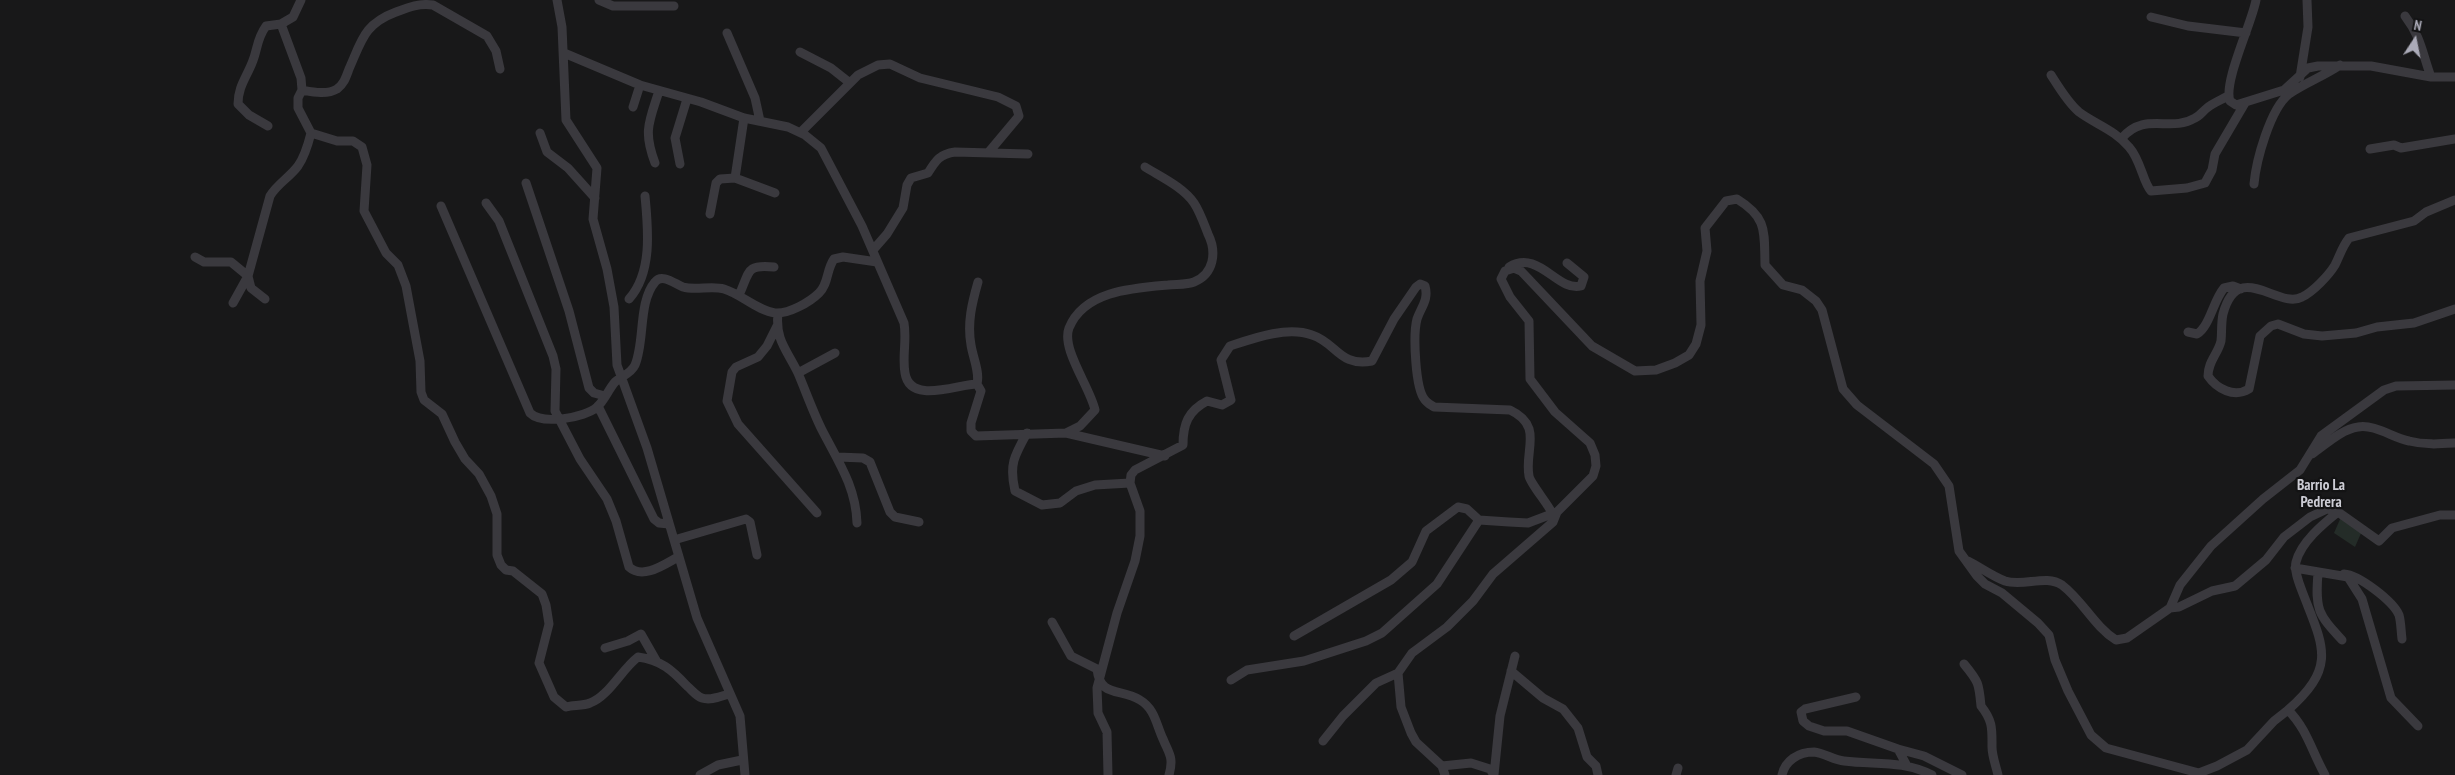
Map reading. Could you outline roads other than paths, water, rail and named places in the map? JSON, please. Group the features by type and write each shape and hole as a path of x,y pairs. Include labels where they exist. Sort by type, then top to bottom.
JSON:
{"street":[{"path":"268,126 250,116 238,104 238,91 253,62 256,44 266,26 281,24 293,17 301,0"},
{"path":"442,0 446,13"},
{"path":"557,0 564,53 566,120 597,168 594,230 607,269 613,298 617,365 647,448 697,618 740,716 742,760 745,775"},
{"path":"598,0 613,6 674,6"},
{"path":"2256,0 2232,76 2228,96 2230,101 2236,104 2245,104 2284,90 2308,68 2318,66 2371,66 2431,77 2455,77"},
{"path":"2300,77 2308,27 2307,0"},
{"path":"302,90 326,92 336,90 342,84 363,37 376,20 413,5 433,5 487,36 496,51 500,69"},
{"path":"2405,16 2419,38 2431,77"},
{"path":"2151,17 2188,26 2246,33"},
{"path":"281,24 299,68 302,90 298,98 298,108 312,133 337,141 353,141 362,147 366,156 364,211 386,253 398,265 406,286 420,361 420,392 424,400 442,414 454,442 465,459 479,474 491,496 497,514 497,555 501,565 506,570 513,571 542,594 549,624 539,663 554,697 566,706 590,703 602,696 628,665 638,657 667,665 695,694 702,698 711,699 729,694"},
{"path":"727,34 755,98 760,121"},
{"path":"800,52 831,68 850,83"},
{"path":"564,53 640,85 744,118 801,132 821,148 873,250 904,323 906,337 905,373 908,380 914,387 929,392 977,384"},
{"path":"801,132 858,75 878,65 890,64 920,78 1008,100 1016,106 1019,116 988,153"},
{"path":"2254,184 2259,156 2278,108 2288,95 2340,65"},
{"path":"2318,66 2322,77"},
{"path":"2051,75 2078,111 2122,138 2141,164 2151,191 2187,188 2205,183 2212,170 2215,154 2245,104"},
{"path":"632,107 640,85"},
{"path":"655,163 648,144 647,133 659,91"},
{"path":"2122,138 2128,130 2138,125 2177,123 2195,119 2209,106 2228,96"},
{"path":"680,164 675,138 687,99"},
{"path":"735,178 744,118"},
{"path":"233,303 248,276 270,196 275,188 297,167 307,150 312,133"},
{"path":"540,134 547,152 568,168 595,198"},
{"path":"2370,149 2394,145 2401,148 2455,139"},
{"path":"873,250 887,234 903,208 907,185 911,178 928,173 938,158 945,153 1028,154"},
{"path":"1066,433 1090,418 1094,410 1092,398 1068,346 1068,330 1079,309 1108,295 1130,288 1193,282 1207,274 1214,258 1212,242 1193,202 1173,184 1144,167"},
{"path":"710,214 716,183 720,179 735,178 775,193"},
{"path":"526,183 569,311 589,388 594,393 605,396"},
{"path":"630,299 638,286 646,258 645,196"},
{"path":"1505,271 1514,268 1521,271 1592,346 1635,371 1656,370 1675,364 1689,355 1696,344 1701,325 1700,281 1707,251 1705,228 1726,201 1737,199 1750,207 1764,228 1765,265 1783,285 1802,290 1816,301 1822,310 1838,377 1843,389 1858,405 1934,464 1949,486 1959,550 1965,560 1981,580 2002,593 2038,623 2049,635 2055,660 2068,691 2091,735 2106,748 2199,773 2247,750 2274,721 2312,687 2321,669 2322,651 2317,628 2295,568 2303,549 2320,528 2338,512"},
{"path":"2188,332 2197,334 2204,330 2213,304 2224,288 2233,286 2241,289 2254,287 2292,300 2302,298 2333,268 2342,246 2348,238 2414,222 2426,212 2455,200"},
{"path":"486,203 499,221 553,356 557,383 554,402 558,419 606,499 616,521 629,567 633,571 641,572 656,569 678,557"},
{"path":"440,206 530,414 534,418 542,420 566,418 598,406 621,378 635,366 643,312 654,283 658,279 664,278 691,288 723,289 739,295 770,312 778,312 788,311 821,291 826,285 831,262 837,257 877,262"},
{"path":"195,257 204,262 231,262 248,276 251,288 264,299"},
{"path":"1294,636 1391,580 1412,562 1426,532 1458,507 1467,509 1479,520 1528,523 1555,513 1593,476 1596,466 1595,455 1590,443 1555,412 1530,379 1529,321 1510,297 1502,279 1505,271 1519,263 1530,263 1549,272 1570,286 1581,286 1584,277 1567,263"},
{"path":"739,295 751,268 756,265 774,267"},
{"path":"978,282 970,316 970,343 978,378 977,384 980,391 971,423 971,431 976,436 1066,433 1165,456"},
{"path":"1098,681 1116,612 1135,560 1140,536 1140,511 1130,483 1130,475 1135,470 1183,446 1186,421 1194,408 1208,401 1222,405 1231,400 1221,360 1230,346 1253,338 1295,332 1314,335 1346,359 1360,363 1372,361 1394,319 1420,284 1425,286 1426,299 1417,320 1415,340 1420,389 1424,400 1434,407 1510,410 1519,414 1526,421 1532,441 1529,477 1555,513 1553,522 1493,574 1473,601 1446,627 1412,653 1398,672 1376,683 1323,741"},
{"path":"2241,289 2226,305 2223,315 2221,341 2210,360 2208,369 2208,376 2214,384 2235,393 2243,393 2249,389 2260,336 2271,326 2278,324 2304,334 2322,336 2356,333 2377,327 2414,323 2455,309"},
{"path":"778,312 777,326 780,342 798,374 822,430 838,457 852,489 857,509 857,523"},
{"path":"777,326 767,346 758,357 736,367 732,372 727,401 738,424 817,513"},
{"path":"798,374 835,353"},
{"path":"2170,608 2180,585 2211,546 2263,499 2300,470 2321,436 2384,390 2396,386 2455,385"},
{"path":"598,406 654,519 658,523 669,524"},
{"path":"2309,455 2342,434 2358,427 2374,428 2409,441 2430,445 2455,443"},
{"path":"1027,433 1015,455 1011,472 1015,491 1042,504 1060,503 1076,491 1096,485 1130,483"},
{"path":"838,457 863,458 870,462 890,512 895,517 919,522"},
{"path":"1965,560 2005,580 2022,584 2051,580 2061,585 2088,612 2104,633 2116,640 2127,638 2170,608 2179,607 2212,591 2235,586 2266,560 2284,537 2310,516 2327,509 2338,512 2355,522 2379,540 2392,528 2440,515 2455,515"},
{"path":"674,540 746,520 750,522 757,555"},
{"path":"1231,680 1247,670 1304,661 1366,641 1382,633 1437,584 1479,520"},
{"path":"2295,568 2348,578 2362,599 2391,698 2418,726"},
{"path":"2318,573 2318,608 2322,618 2342,640"},
{"path":"2337,575 2351,574 2385,598 2398,614 2402,639"},
{"path":"1052,622 1071,656 1097,669 1098,713 1108,732 1108,775"},
{"path":"606,648 641,634 657,662"},
{"path":"1494,775 1500,716 1515,656"},
{"path":"1964,664 1975,678 1981,692 1981,706 1990,718 1994,734 1992,749 1998,775"},
{"path":"1511,671 1543,698 1563,709 1578,728 1587,757 1596,766 1598,775"},
{"path":"1398,672 1401,707 1416,742 1444,771 1471,763 1490,769 1494,775"},
{"path":"1098,681 1106,688 1140,700 1154,713 1163,739 1172,756 1169,775"},
{"path":"1856,697 1805,709 1801,712 1802,718 1809,726 1824,731 1847,731 1924,756 1962,775"},
{"path":"2288,710 2298,720 2309,738 2325,775"},
{"path":"1898,749 1906,764"},
{"path":"1782,775 1784,767 1792,758 1814,752 1842,761 1906,764 1932,775"},
{"path":"700,775 718,765 742,760"}],"district":[{"name":"Barrio La Pedrera","path":"2321,494"}]}
